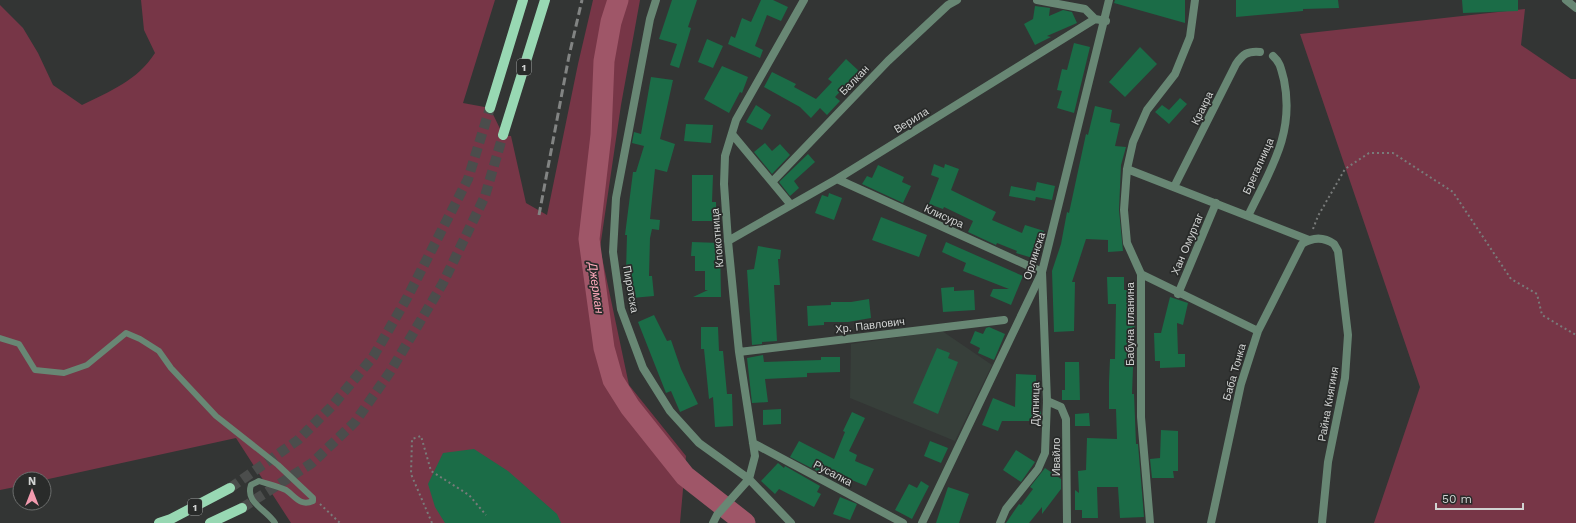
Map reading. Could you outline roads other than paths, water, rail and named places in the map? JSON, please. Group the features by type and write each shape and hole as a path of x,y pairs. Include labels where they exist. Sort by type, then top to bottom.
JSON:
{"main road":[{"name":"1","path":"490,108 523,0"},
{"name":"1","path":"503,135 545,0"},
{"name":"1","path":"159,523 171,519 230,488"},
{"name":"1","path":"210,523 242,508"}],"street":[{"name":"Пиротска","path":"656,0 650,19 616,198 613,252 621,309 644,368 670,411 699,443 749,479 791,523"},
{"name":"Клокотница","path":"713,523 717,515 749,479 755,456 739,352 728,241 724,184 725,156 736,120 804,0"},
{"name":"Балкан","path":"772,182 946,2 957,0"},
{"path":"1037,0 1085,9 1095,19 1106,21"},
{"name":"Орлинска","path":"922,523 1042,272 1106,21 1110,0"},
{"name":"Бабуна планина","path":"1150,523 1141,417 1141,274 1127,242 1124,210 1127,169 1132,142 1147,110 1175,74 1190,37 1195,0"},
{"path":"1566,0 1576,8"},
{"name":"Верила","path":"728,241 837,179 1095,19"},
{"name":"Кракра","path":"1174,187 1236,64 1243,54 1249,51 1260,52"},
{"name":"Брегалница","path":"1248,216 1279,151 1286,126 1286,91 1280,62 1273,56"},
{"path":"732,134 791,205"},
{"name":"Райна Княгиня","path":"1127,169 1309,240 1320,238 1329,241 1334,244 1338,251 1348,336 1346,378 1328,462 1322,523"},
{"name":"Клисура","path":"837,179 1042,272"},
{"name":"Хан Омуртаг","path":"1178,294 1216,203"},
{"name":"Баба Тонка","path":"1211,523 1241,384 1258,331 1302,244 1309,240"},
{"name":"Дупница","path":"1000,523 1006,509 1038,469 1045,453 1047,400 1042,272"},
{"path":"1141,274 1178,294 1258,331"},
{"name":"Хр. Павлович","path":"739,352 1004,320"},
{"name":"Ивайло","path":"1047,400 1061,407 1066,419 1067,523"},
{"name":"Русалка","path":"753,443 903,523"},
{"path":"993,523 1006,509"}],"lane":[{"path":"0,338 19,344 35,370 64,373 87,365 126,333 140,339 159,351 171,368 216,416 278,465 313,498 313,501 308,503 299,502 286,490 259,481 251,485 248,493 251,500 269,514 275,523"}],"waterway":[{"name":"Джерман","path":"618,0 611,22 604,61 601,135 589,239 604,348 613,380 630,407 685,476 745,523"}],"tunnel":[{"path":"230,488 298,440 332,406 373,357 407,298 468,179 490,108"},
{"path":"242,508 312,463 355,422 390,372 443,283 485,196 503,135"}],"railway":[{"path":"539,215 569,56 582,0"}]}
